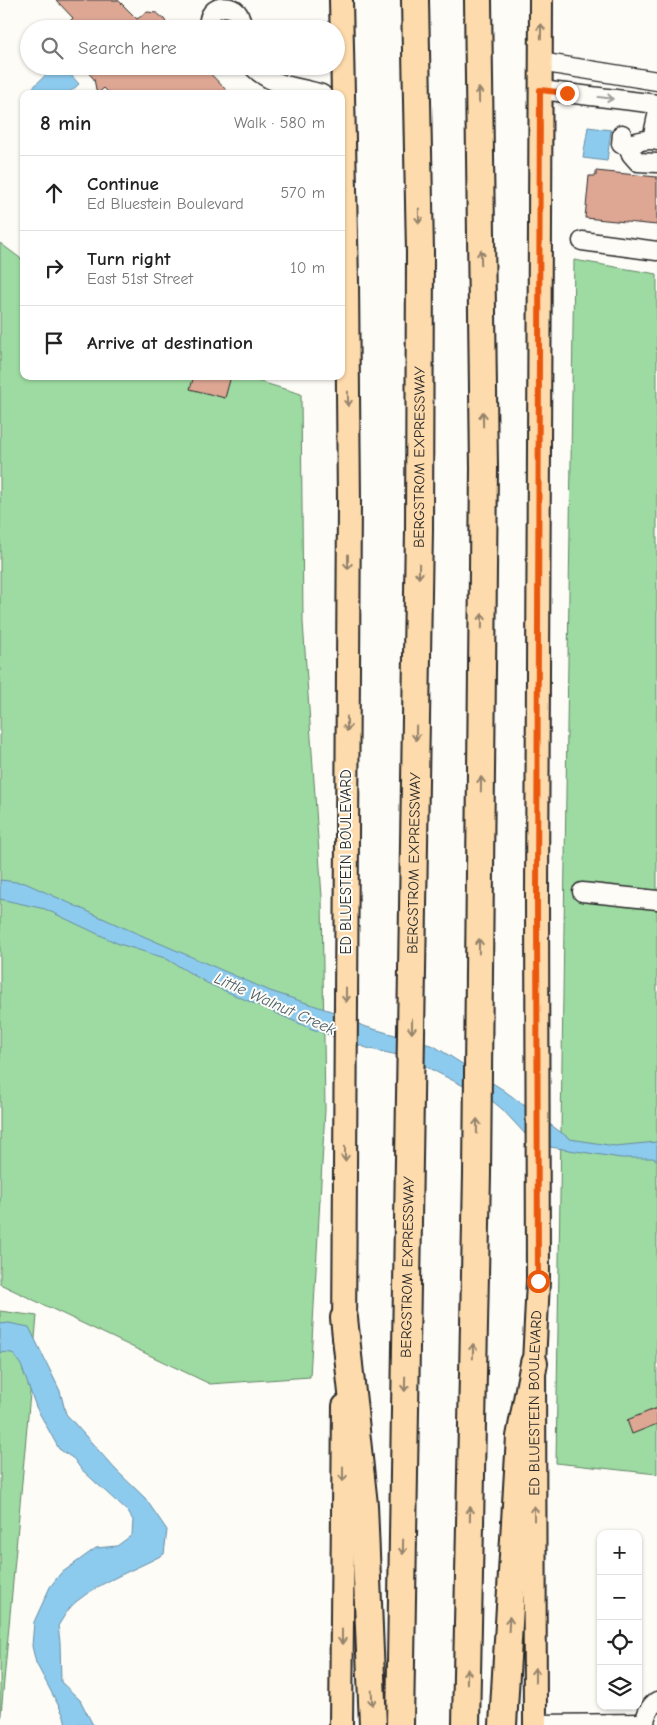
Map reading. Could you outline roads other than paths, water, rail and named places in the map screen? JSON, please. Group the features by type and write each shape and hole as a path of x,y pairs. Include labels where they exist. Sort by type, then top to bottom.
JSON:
{"highway":[{"path":"400,0 404,133 419,180"},
{"name":"BERGSTROM EXPRESSWAY","path":"400,1725 419,530 419,180 416,0"},
{"path":"466,1725 477,1174 484,468 478,0"},
{"path":"344,1318 364,1505 373,1725"},
{"path":"503,1725 520,1437 534,1363"}],"main road":[{"name":"ED BLUESTEIN BOULEVARD","path":"338,20 341,0"},
{"name":"ED BLUESTEIN BOULEVARD","path":"535,1724 534,1363 538,1281 537,897 541,0"},
{"name":"ED BLUESTEIN BOULEVARD","path":"329,90 331,75"},
{"name":"ED BLUESTEIN BOULEVARD","path":"341,1725 349,502 345,326"}],"street":[{"path":"209,20 211,12 219,6 225,5 235,9 239,13 240,20"},
{"path":"540,62 650,80 649,103 540,90"},
{"path":"260,75 277,84 305,90"},
{"path":"657,116 655,140 624,139 631,154 638,162 657,163"},
{"path":"582,241 657,251"},
{"path":"582,892 657,900"},
{"path":"535,1724 645,1724 649,1708 657,1701"}],"water":[{"path":"46,75 71,75 79,84 72,90 30,90"},
{"path":"588,127 611,130 607,161 583,158"},
{"name":"Little Walnut Creek","path":"0,880 25,883 270,991 337,1013 363,1026 434,1046 502,1089 570,1139 615,1146 657,1142 657,1160 653,1158 621,1158 550,1147 527,1136 491,1100 407,1057 370,1049 312,1029 207,983 165,958 119,944 45,909 0,899"},
{"path":"9,1323 29,1327 60,1391 66,1414 115,1469 145,1498 167,1530 164,1554 108,1581 87,1594 71,1606 58,1626 61,1682 80,1700 93,1725 66,1725 64,1716 36,1663 32,1646 34,1622 50,1587 60,1574 96,1548 117,1546 132,1535 133,1520 128,1512 81,1469 74,1459 59,1449 36,1407 21,1365 12,1353 0,1352 0,1324"}]}
